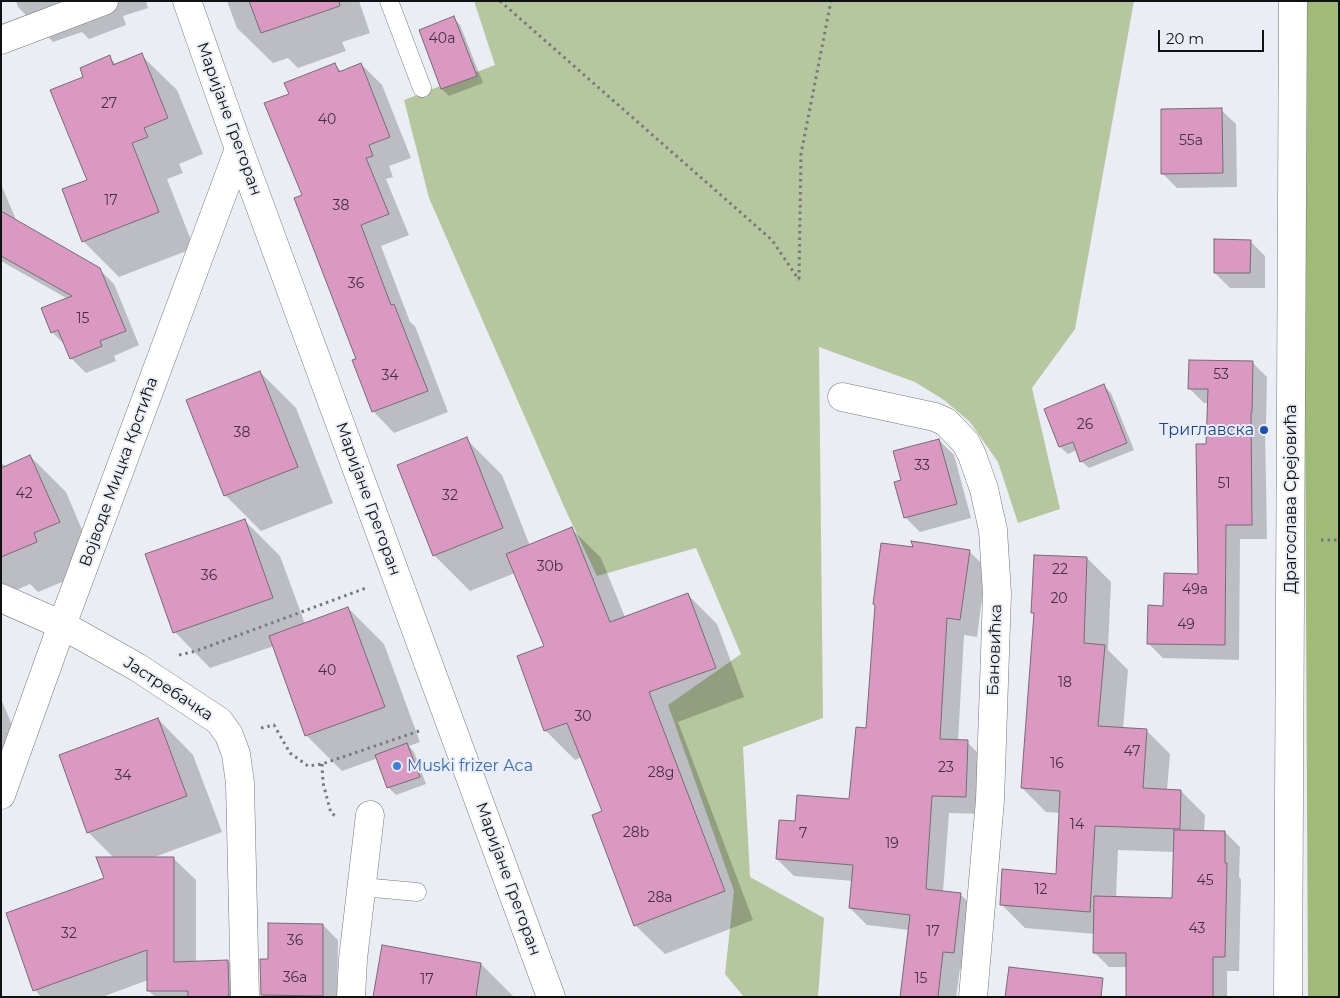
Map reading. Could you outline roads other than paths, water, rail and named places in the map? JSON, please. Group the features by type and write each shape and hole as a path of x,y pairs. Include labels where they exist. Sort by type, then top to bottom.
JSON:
{"street":[{"path":"1,40 104,1"},
{"name":"Маријане Грегоран","path":"187,1 239,149 551,997"},
{"name":"Драгослава Срејовића","path":"1288,997 1292,1"},
{"name":"Војводе Мицка Крстића","path":"1,795 62,625 239,149"},
{"name":"Бановићка","path":"842,397 935,417 946,422 966,443 984,489 991,522 997,594 990,800 973,997"},
{"name":"Јастребачка","path":"1,598 62,625 137,667 219,721 229,735 236,754 240,783 245,997"},
{"path":"351,997 353,959 370,815"}],"lane":[{"path":"389,1 422,88"},
{"path":"362,887 417,892"}],"place":[{"name":"Триглавска","path":"1264,430"},
{"name":"Muski frizer Aca","path":"397,766"}]}
